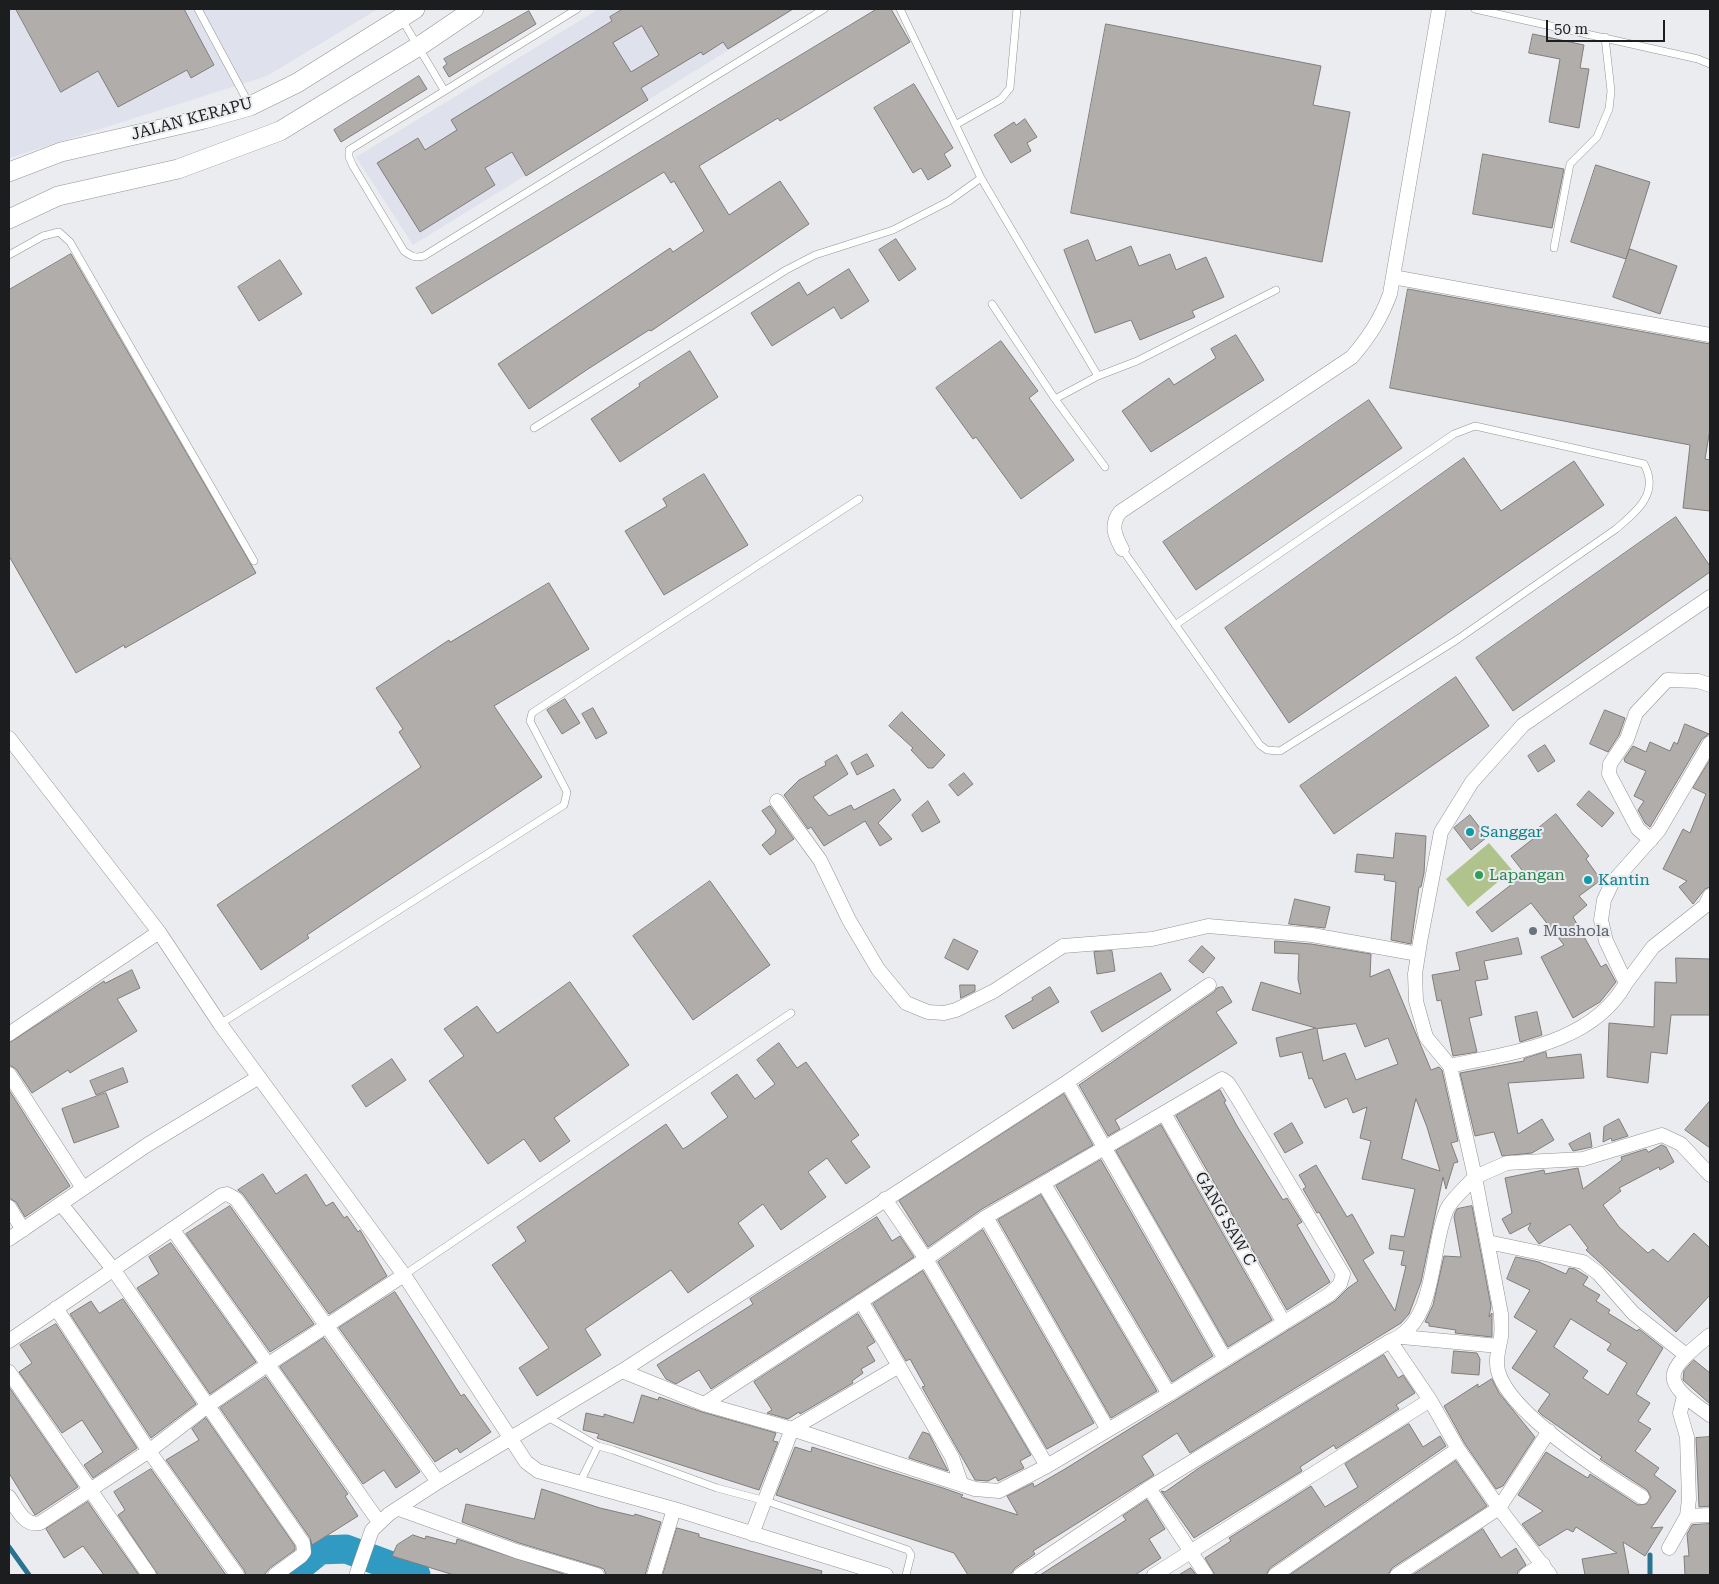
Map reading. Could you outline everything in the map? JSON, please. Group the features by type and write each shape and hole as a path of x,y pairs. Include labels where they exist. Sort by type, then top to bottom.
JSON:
{"street":[{"path":"9,219 58,196 178,169 280,131 418,46 474,9"},
{"path":"1122,549 1114,535 1116,517 1120,512 1352,357 1370,336 1382,315 1393,277 1439,9"},
{"name":"JALAN KERAPU","path":"9,172 61,152 204,119 250,106 297,83 408,13"},
{"path":"1393,277 1710,334"},
{"path":"1642,1497 1595,1468 1549,1430 1523,1408 1502,1380 1497,1363 1501,1314 1475,1177 1450,1066 1426,1037 1416,1001 1415,974 1441,832 1472,782 1523,725 1710,598"},
{"path":"1651,840 1638,829 1620,797 1609,774 1610,764 1627,739 1636,713 1667,680 1698,681 1710,685"},
{"path":"9,738 159,932 220,1024 404,1275 522,1457 538,1471 674,1508 886,1575"},
{"path":"1626,983 1606,941 1601,920 1604,900 1612,882 1651,840 1710,743"},
{"path":"777,801 820,860 849,920 878,969 906,1004 928,1012 944,1013 956,1010 994,991 1054,951 1070,944 1152,938 1208,926 1312,935 1418,954"},
{"path":"1450,1066 1541,1046 1592,1021 1616,1001 1626,983 1653,947 1705,906 1710,896"},
{"path":"9,1034 159,932"},
{"path":"355,1574 375,1526 398,1509 438,1482 510,1440 622,1370 1068,1082 1209,986"},
{"path":"9,1074 84,1188"},
{"path":"9,1240 147,1145 258,1077"},
{"path":"622,1370 704,1404 792,1429 985,1491 999,1492 1169,1394 1284,1323 1338,1288 1343,1274 1237,1097 1225,1080 1218,1080 1165,1114 986,1218 704,1404"},
{"path":"1068,1082 1226,1359"},
{"name":"GANG SAW C","path":"1165,1114 1284,1323"},
{"path":"1020,1575 1149,1488 1396,1339 1417,1321 1427,1295 1440,1232 1448,1207 1475,1177 1507,1163 1583,1159 1662,1135 1680,1144 1710,1175"},
{"path":"1044,1184 1169,1394"},
{"path":"9,1341 222,1195 232,1196 438,1482"},
{"path":"885,1199 926,1259 1047,1466"},
{"path":"61,1204 113,1269 304,1547 301,1556 275,1575"},
{"path":"9,1207 23,1230"},
{"path":"986,1218 1108,1430"},
{"path":"173,1230 267,1365 375,1526"},
{"path":"1488,1242 1583,1262 1598,1273 1633,1314 1686,1355"},
{"path":"9,1496 26,1522 34,1524 149,1451 206,1407 404,1275"},
{"path":"861,1301 952,1457 961,1483"},
{"path":"56,1308 149,1451 237,1575"},
{"path":"1710,1335 1686,1355 1673,1372 1675,1385 1684,1396 1710,1414"},
{"path":"1396,1339 1499,1346"},
{"path":"1396,1339 1458,1449 1499,1508 1546,1570 1526,1575"},
{"path":"752,1534 792,1429 899,1366"},
{"path":"9,1372 149,1575"},
{"path":"1669,1548 1687,1516 1689,1499 1687,1437 1680,1413 1684,1396"},
{"path":"1154,1575 1430,1400"},
{"path":"1397,1575 1499,1508 1549,1430"},
{"path":"1275,1575 1458,1449"},
{"path":"1149,1488 1206,1575"},
{"path":"654,1575 674,1508"},
{"path":"398,1509 516,1551 597,1575"},
{"path":"1687,1516 1710,1515"}],"lane":[{"path":"198,9 250,106"},
{"path":"577,9 354,146 348,153 353,166 404,251 415,258 424,256 824,9"},
{"path":"900,9 957,124 981,178 1098,376"},
{"path":"957,124 1001,99 1010,88 1017,9"},
{"path":"1476,9 1605,37 1698,59 1710,64"},
{"path":"408,13 418,46 444,90"},
{"path":"1554,248 1570,164 1597,137 1609,109 1611,91 1605,37"},
{"path":"534,428 786,270 814,255 893,230 949,201 981,178"},
{"path":"9,255 42,236 59,232 70,242 254,561"},
{"path":"1055,399 1098,376 1136,360 1276,290"},
{"path":"992,304 1055,399 1105,467"},
{"path":"1122,549 1175,625 1260,745 1267,750 1280,752 1458,639 1616,529 1629,517 1648,493 1650,476 1644,464 1475,426 1454,434 1175,625"},
{"path":"220,1024 564,805 567,792 530,721 532,713 859,499"},
{"path":"404,1275 791,1013"},
{"path":"546,1416 598,1446 716,1488 766,1501 908,1550 911,1555 906,1575"},
{"path":"580,1482 598,1446"}],"shaded area":[{"path":"9,9 378,9 267,76 9,158"},
{"path":"599,9 795,9 413,245 356,157"}],"green space":[{"name":"Lapangan","path":"1489,843 1512,870 1468,907 1446,879"}],"building":[{"path":"16,9 184,9 214,65 191,78 187,70 118,107 98,71 61,92"},
{"path":"623,9 793,9 728,49 723,42 703,55 701,52 641,88 648,100 526,176 512,152 485,168 495,185 420,232 377,163 418,138 425,150 457,130 451,120 612,21 610,17","holes":["642,26 659,55 631,72 613,43"]},
{"path":"877,9 891,9 910,42 780,121 778,118 699,166 729,215 780,181 809,224 651,331 649,330 588,369 529,409 498,364 670,248 673,252 704,231 674,181 671,183 664,172 432,314 416,288"},
{"path":"529,11 536,24 449,77 443,67 447,64 444,59"},
{"path":"1106,24 1321,66 1313,105 1350,112 1322,262 1071,213"},
{"path":"1533,34 1584,45 1580,68 1589,69 1579,128 1549,122 1560,59 1529,53"},
{"path":"419,76 427,89 341,142 334,130"},
{"path":"914,84 953,148 944,154 951,166 928,180 921,168 913,173 874,108"},
{"path":"1025,119 1037,137 1027,143 1031,151 1011,163 994,135 1014,122 1016,125"},
{"path":"1483,154 1564,169 1552,228 1473,214"},
{"path":"1596,165 1650,182 1626,259 1571,242"},
{"path":"896,239 916,269 899,281 879,250"},
{"path":"1088,240 1096,261 1131,246 1139,266 1170,254 1176,270 1206,257 1224,297 1192,311 1195,317 1140,340 1131,320 1095,333 1064,250"},
{"path":"1630,249 1677,266 1660,314 1613,297"},
{"path":"71,254 256,573 125,648 124,645 76,673 9,556 9,290"},
{"path":"280,260 302,294 259,321 238,287"},
{"path":"849,269 869,301 841,319 834,307 772,346 751,313 799,282 807,295"},
{"path":"1408,289 1710,344 1710,429 1705,459 1710,460 1710,511 1683,508 1690,445 1390,388"},
{"path":"1236,335 1264,380 1151,452 1122,411 1169,378 1174,385 1216,358 1211,349"},
{"path":"1001,341 1038,391 1029,398 1074,460 1021,499 976,437 973,439 936,388"},
{"path":"690,351 718,397 620,462 591,419 640,386 639,384"},
{"path":"1369,400 1402,448 1196,590 1163,542"},
{"path":"1464,458 1501,511 1574,461 1604,505 1289,723 1225,628"},
{"path":"704,474 748,545 664,595 625,531 667,506 663,499"},
{"path":"1676,517 1710,566 1710,572 1513,711 1476,658"},
{"path":"549,583 589,649 494,706 542,777 307,935 309,938 261,970 217,905 421,767 399,732 403,729 376,688 449,640 450,642"},
{"path":"1456,677 1489,726 1334,834 1300,786"},
{"path":"565,699 580,723 562,734 547,710"},
{"path":"593,708 607,733 596,739 582,714"},
{"path":"1605,710 1625,718 1619,735 1608,752 1590,744"},
{"path":"902,712 945,755 933,768 928,768 911,750 913,748 889,726"},
{"path":"1685,724 1709,734 1702,739 1650,827 1645,823 1638,810 1644,801 1634,796 1646,771 1625,762 1624,759 1633,746 1646,752 1650,742 1670,751 1674,742 1677,744"},
{"path":"1545,745 1555,761 1538,772 1528,756"},
{"path":"867,754 874,766 857,775 851,763"},
{"path":"837,755 848,774 813,797 829,816 851,805 854,810 894,789 901,800 878,823 892,839 880,846 865,821 824,846 811,827 808,829 784,795 799,780 826,765 825,762"},
{"path":"1710,760 1710,887 1705,889 1693,904 1679,887 1687,881 1663,869 1683,829 1690,833 1706,794 1693,788"},
{"path":"964,773 973,784 958,796 949,785"},
{"path":"1589,791 1614,813 1602,827 1577,805"},
{"path":"928,801 940,822 922,832 912,815"},
{"path":"770,806 794,839 770,855 762,845 775,834 776,830 762,811"},
{"path":"1556,814 1589,856 1586,859 1601,880 1579,896 1587,905 1573,917 1601,967 1606,964 1616,982 1600,1002 1573,1018 1541,957 1564,945 1531,903 1492,932 1476,912 1525,874 1511,856 1538,835 1535,831"},
{"name":"Sanggar","path":"1470,815 1487,837 1471,850 1454,828"},
{"path":"1396,833 1426,836 1424,873 1421,887 1419,887 1411,944 1391,940 1396,882 1384,880 1385,875 1355,872 1357,854 1393,858"},
{"path":"710,881 770,965 693,1020 633,936"},
{"path":"1295,899 1330,907 1325,928 1289,924"},
{"path":"1518,938 1522,954 1484,961 1488,979 1475,981 1482,1015 1469,1018 1477,1052 1453,1056 1441,1000 1437,1001 1432,975 1460,970 1456,953"},
{"path":"954,939 978,951 968,970 945,958"},
{"path":"1275,941 1311,944 1371,954 1370,977 1389,969 1431,1070 1439,1067 1442,1070 1458,1141 1451,1143 1458,1162 1454,1163 1446,1189 1443,1177 1421,1282 1409,1314 1401,1323 1190,1453 1177,1433 1142,1456 1154,1475 1033,1551 1035,1554 1015,1568 1010,1575 968,1575 954,1553 776,1495 795,1447 811,1452 812,1447 943,1488 963,1495 961,1497 1018,1515 1007,1496 1033,1483 1034,1487 1065,1469 1335,1301 1358,1281 1319,1212 1317,1213 1303,1189 1306,1187 1299,1175 1316,1165 1347,1217 1352,1214 1374,1253 1363,1260 1395,1311 1406,1266 1401,1265 1404,1251 1389,1249 1391,1235 1404,1237 1415,1189 1362,1179 1371,1141 1360,1138 1367,1107 1353,1113 1347,1098 1325,1108 1312,1078 1309,1079 1302,1052 1280,1057 1276,1038 1316,1028 1252,1010 1261,982 1301,994 1298,979 1299,954 1275,953","holes":["1356,1024 1365,1047 1388,1038 1398,1064 1356,1080 1345,1053 1323,1061 1317,1029","1416,1099 1427,1127 1440,1171 1402,1159"]},
{"path":"1202,946 1215,958 1203,973 1189,961"},
{"path":"1112,951 1115,971 1097,974 1094,952"},
{"path":"1676,958 1710,959 1710,1015 1671,1015 1667,1054 1651,1052 1648,1083 1607,1077 1609,1023 1654,1027 1655,982 1676,983"},
{"path":"132,970 140,988 117,999 137,1031 70,1073 68,1070 32,1093 16,1069 9,1065 9,1043 104,981 105,983"},
{"path":"1161,973 1171,990 1102,1032 1091,1012"},
{"path":"570,982 629,1065 554,1118 570,1141 540,1162 524,1139 488,1164 429,1081 464,1056 444,1029 477,1006 497,1033"},
{"path":"960,985 975,985 975,991 961,998"},
{"path":"1050,987 1059,1002 1013,1029 1005,1016 1033,1000 1032,998"},
{"path":"1223,987 1232,1002 1216,1012 1237,1043 1115,1120 1120,1129 1108,1136 1079,1085 1214,992 1217,988"},
{"path":"1537,1012 1542,1035 1520,1042 1515,1017"},
{"path":"779,1043 797,1068 806,1062 859,1135 851,1141 870,1167 846,1184 827,1158 808,1172 826,1197 781,1230 763,1204 738,1223 754,1246 688,1293 671,1270 585,1329 601,1355 537,1396 519,1368 549,1348 492,1265 526,1241 517,1227 666,1124 683,1149 688,1146 728,1117 711,1093 737,1074 755,1099 775,1084 757,1060"},
{"path":"1546,1052 1547,1058 1581,1054 1584,1078 1508,1083 1518,1134 1542,1119 1554,1140 1532,1153 1502,1156 1494,1132 1475,1136 1460,1073 1524,1061 1524,1059"},
{"path":"392,1059 406,1080 366,1107 352,1086"},
{"path":"123,1068 128,1082 96,1095 90,1081"},
{"path":"9,1090 70,1186 25,1217 16,1202 9,1198"},
{"path":"1220,1090 1226,1101 1224,1102 1237,1126 1283,1200 1287,1198 1302,1222 1297,1225 1330,1282 1287,1310 1176,1116"},
{"path":"106,1093 119,1127 74,1143 62,1109"},
{"path":"1064,1094 1093,1145 982,1209 928,1247 899,1201"},
{"path":"1710,1101 1710,1148 1685,1130"},
{"path":"1619,1119 1628,1136 1612,1141 1611,1138 1603,1142 1604,1127"},
{"path":"1292,1123 1303,1143 1285,1153 1274,1134"},
{"path":"1161,1125 1272,1320 1228,1347 1116,1151"},
{"path":"1590,1133 1592,1147 1573,1151 1569,1144"},
{"path":"1662,1145 1666,1147 1674,1162 1660,1170 1659,1167 1619,1188 1621,1191 1603,1205 1619,1227 1648,1253 1653,1249 1668,1262 1694,1233 1710,1248 1710,1295 1676,1332 1586,1250 1588,1248 1570,1224 1539,1244 1528,1229 1531,1223 1510,1234 1502,1219 1512,1213 1505,1178 1544,1170 1545,1174 1578,1168 1583,1189 1622,1160 1621,1157 1646,1149 1648,1152"},
{"path":"1101,1160 1213,1356 1172,1382 1056,1186"},
{"path":"263,1174 276,1194 306,1174 326,1206 333,1202 344,1218 347,1216 358,1232 360,1230 387,1276 329,1314 243,1194 238,1190"},
{"path":"1041,1195 1157,1391 1111,1418 998,1220"},
{"path":"230,1206 314,1324 270,1352 186,1234"},
{"path":"1472,1206 1491,1306 1489,1317 1492,1313 1492,1337 1455,1333 1456,1330 1429,1326 1429,1323 1425,1322 1433,1305 1444,1256 1461,1257 1454,1217 1455,1213 1457,1209"},
{"path":"877,1217 892,1241 900,1236 914,1257 711,1389 699,1370 676,1384 666,1379 657,1365 753,1304 750,1299"},
{"path":"983,1230 1094,1423 1047,1449 938,1262"},
{"path":"171,1243 256,1362 210,1394 137,1288 159,1274 149,1257"},
{"path":"1516,1257 1539,1262 1566,1274 1569,1268 1575,1269 1588,1277 1583,1285 1600,1295 1596,1301 1610,1310 1608,1313 1637,1331 1639,1329 1663,1348 1636,1394 1650,1403 1638,1421 1651,1429 1635,1451 1659,1468 1654,1475 1676,1491 1651,1528 1663,1527 1645,1556 1623,1542 1629,1575 1585,1575 1582,1559 1617,1553 1576,1527 1573,1532 1567,1529 1539,1546 1522,1524 1543,1511 1518,1495 1546,1452 1588,1478 1590,1474 1638,1505 1646,1504 1651,1497 1647,1490 1600,1459 1602,1457 1538,1411 1550,1394 1512,1368 1537,1331 1514,1317 1530,1290 1507,1279","holes":["1571,1319 1611,1344 1607,1350 1627,1363 1608,1395 1583,1378 1588,1371 1554,1347"]},
{"path":"923,1271 1031,1455 1020,1461 1024,1468 998,1481 996,1477 988,1481 975,1480 922,1387 925,1386 910,1359 906,1361 873,1304"},
{"path":"395,1292 461,1396 464,1394 491,1432 460,1453 457,1448 435,1462 339,1328"},
{"path":"123,1299 196,1404 151,1438 70,1314 91,1301 99,1313"},
{"path":"858,1314 875,1342 867,1347 875,1361 861,1369 863,1373 852,1381 853,1383 800,1414 799,1412 788,1419 767,1413 772,1410 754,1382"},
{"path":"56,1324 137,1448 93,1478 84,1465 103,1452 82,1420 62,1433 19,1372 32,1363 20,1345"},
{"path":"324,1338 420,1472 396,1488 384,1470 363,1484 280,1367"},
{"path":"1454,1351 1477,1353 1480,1359 1479,1375 1452,1373"},
{"path":"1384,1355 1398,1378 1403,1375 1415,1393 1396,1405 1399,1409 1336,1449 1334,1445 1300,1467 1302,1471 1194,1538 1161,1491 1165,1492 1199,1468"},
{"path":"1694,1360 1710,1373 1710,1404 1683,1380 1684,1371"},
{"path":"266,1377 348,1494 345,1496 358,1516 312,1545 310,1538 220,1408"},
{"path":"1492,1379 1499,1393 1535,1437 1503,1486 1496,1489 1465,1444 1444,1406 1478,1384 1478,1387"},
{"path":"9,1387 78,1487 35,1515 9,1473"},
{"path":"642,1395 658,1400 659,1397 702,1412 776,1433 773,1441 778,1442 759,1490 597,1438 599,1434 583,1430 586,1413 604,1417 604,1414 633,1423"},
{"path":"206,1418 295,1546 295,1550 270,1568 264,1575 246,1575 166,1460 199,1440 192,1429"},
{"path":"1409,1424 1423,1447 1440,1436 1446,1446 1270,1568 1266,1575 1215,1575 1205,1558 1231,1541 1229,1538 1311,1486 1325,1507 1358,1487 1345,1464"},
{"path":"923,1432 929,1434 948,1471 909,1458"},
{"path":"1710,1437 1710,1506 1699,1507 1696,1438"},
{"path":"1456,1461 1487,1506 1392,1568 1388,1575 1290,1575"},
{"path":"151,1469 226,1575 158,1575 118,1515 125,1510 114,1492"},
{"path":"542,1489 600,1508 634,1516 635,1514 661,1522 645,1575 606,1575 604,1569 599,1567 519,1543 462,1522 466,1504 534,1519"},
{"path":"1147,1500 1165,1529 1149,1539 1161,1558 1135,1575 1040,1575 1126,1520 1123,1516"},
{"path":"88,1502 139,1575 104,1575 83,1546 64,1558 46,1529"},
{"path":"1710,1524 1710,1575 1685,1575 1684,1556 1689,1556 1687,1534 1692,1525"},
{"path":"677,1528 699,1534 699,1537 822,1571 821,1575 663,1575"},
{"path":"1483,1529 1501,1558 1516,1548 1526,1565 1518,1571 1517,1575 1413,1575"},
{"path":"413,1535 425,1539 426,1536 456,1544 457,1539 567,1575 454,1575 392,1556 397,1545"},
{"path":"1191,1568 1196,1575 1179,1575"}],"waterway":[{"path":"9,1547 29,1575"},
{"path":"289,1575 320,1550 346,1549 416,1575"},
{"path":"1650,1555 1650,1575"}],"place":[{"name":"Sanggar","path":"1470,832"},
{"name":"Lapangan","path":"1479,875"},
{"name":"Kantin","path":"1588,880"},
{"name":"Mushola","path":"1533,931"}]}
